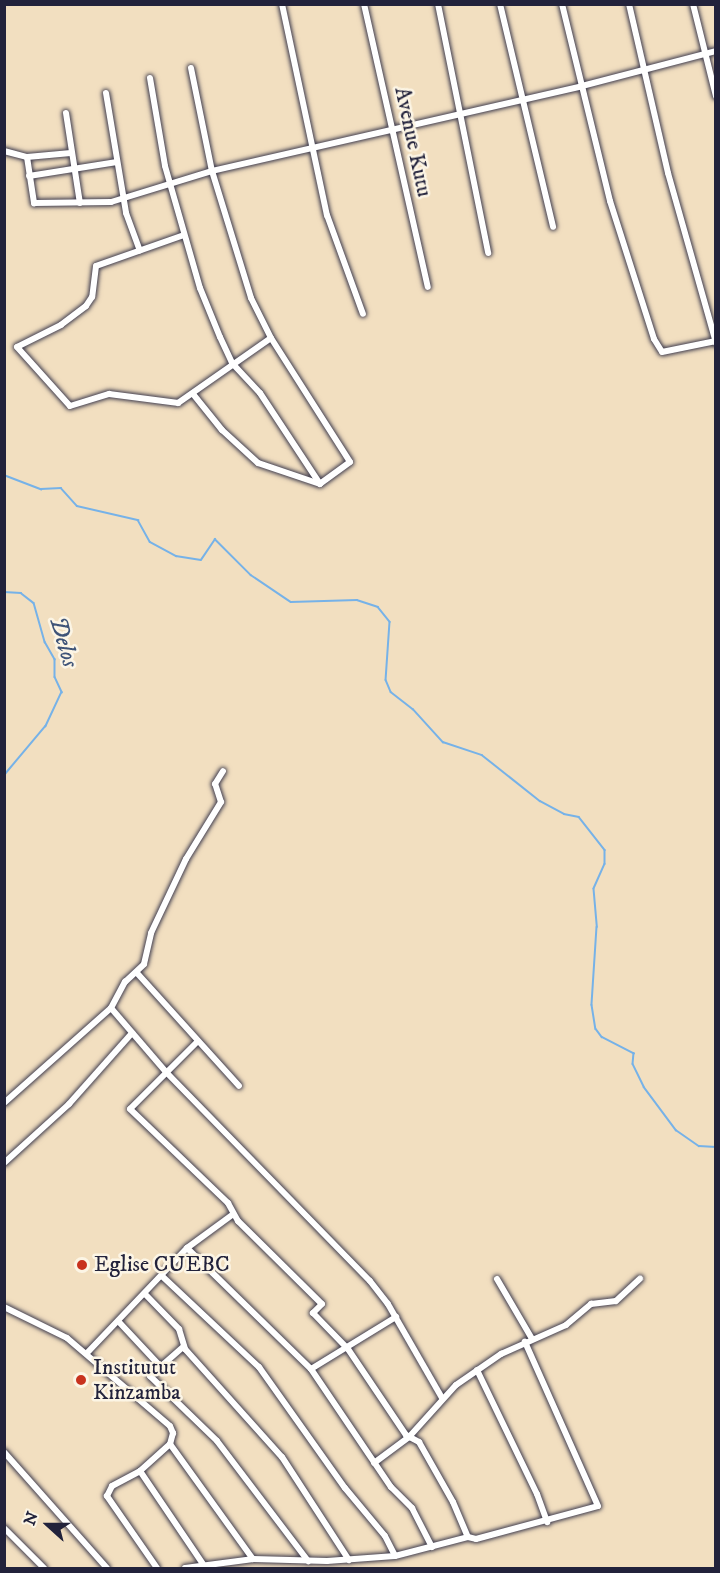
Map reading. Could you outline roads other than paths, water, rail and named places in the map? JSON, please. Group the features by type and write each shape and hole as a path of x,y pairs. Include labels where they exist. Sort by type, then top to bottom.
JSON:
{"street":[{"path":"282,4 310,147 327,215 363,314"},
{"name":"Avenue Kutu","path":"364,4 390,128 428,287"},
{"path":"438,4 458,114 488,253"},
{"path":"500,4 553,227"},
{"path":"562,4 610,201 654,339 662,352 715,342 668,173 629,4"},
{"path":"693,4 716,96"},
{"path":"27,157 34,203 80,202 123,197 212,171 390,128 582,86 716,51"},
{"path":"191,68 212,171 251,298 271,338 350,462 320,484"},
{"path":"150,78 170,182 200,288 232,363 260,393 320,484"},
{"path":"106,93 123,197 140,251"},
{"path":"66,113 80,202"},
{"path":"4,151 27,157 71,153"},
{"path":"29,176 74,171 117,162"},
{"path":"184,235 96,266 92,297 86,306 61,325 17,347 69,406 109,394 178,402 271,338"},
{"path":"706,305 716,302"},
{"path":"193,393 222,430 258,463 320,484"},
{"path":"4,1103 111,1008 125,982 137,973 148,954 151,933 186,859 221,802 215,784 223,771"},
{"path":"137,973 239,1086"},
{"path":"111,1008 166,1072 370,1281 396,1317 442,1398"},
{"path":"4,1163 69,1104 132,1033"},
{"path":"198,1041 130,1109 228,1203 232,1215 319,1300 322,1304 314,1313 348,1349 409,1437 419,1442 453,1502 468,1537 472,1540 547,1522 598,1506 529,1340 497,1279"},
{"path":"87,1353 163,1276 187,1248 232,1215"},
{"path":"187,1248 311,1369 374,1463 412,1508 432,1547"},
{"path":"163,1276 259,1367 333,1472 385,1536 395,1556"},
{"path":"374,1463 409,1437 442,1398 477,1370 529,1340 566,1325 591,1304 616,1301 640,1279"},
{"path":"145,1294 179,1329 183,1347 282,1457 349,1560"},
{"path":"4,1307 67,1338 170,1426 173,1434 170,1444 140,1471 112,1486 107,1496 158,1569"},
{"path":"311,1369 336,1352 348,1349 396,1317"},
{"path":"119,1322 160,1366"},
{"path":"183,1347 150,1376 217,1441 308,1561"},
{"path":"477,1370 547,1522"},
{"path":"170,1444 254,1559"},
{"path":"4,1452 107,1569"},
{"path":"140,1471 203,1564"},
{"path":"4,1528 44,1569"},
{"path":"185,1569 203,1564 254,1559 308,1561 395,1556 468,1537"}],"waterway":[{"path":"4,475 41,489 61,488 77,506 138,520 150,542 176,556 201,560 215,539 251,575 291,602 357,600 378,607 390,622 386,680 391,692 413,709 443,742 482,755 540,801 564,814 579,817 605,850 605,864 594,889 597,927 592,1005 596,1029 602,1037 634,1053 633,1064 644,1087 676,1130 699,1146 716,1147"},
{"name":"Delos","path":"4,592 21,593 34,603 45,642 55,659 55,677 62,692 46,726 4,776"}],"place":[{"name":"Eglise CUEBC","path":"82,1265"},
{"name":"Institutut Kinzamba","path":"81,1380"}]}
